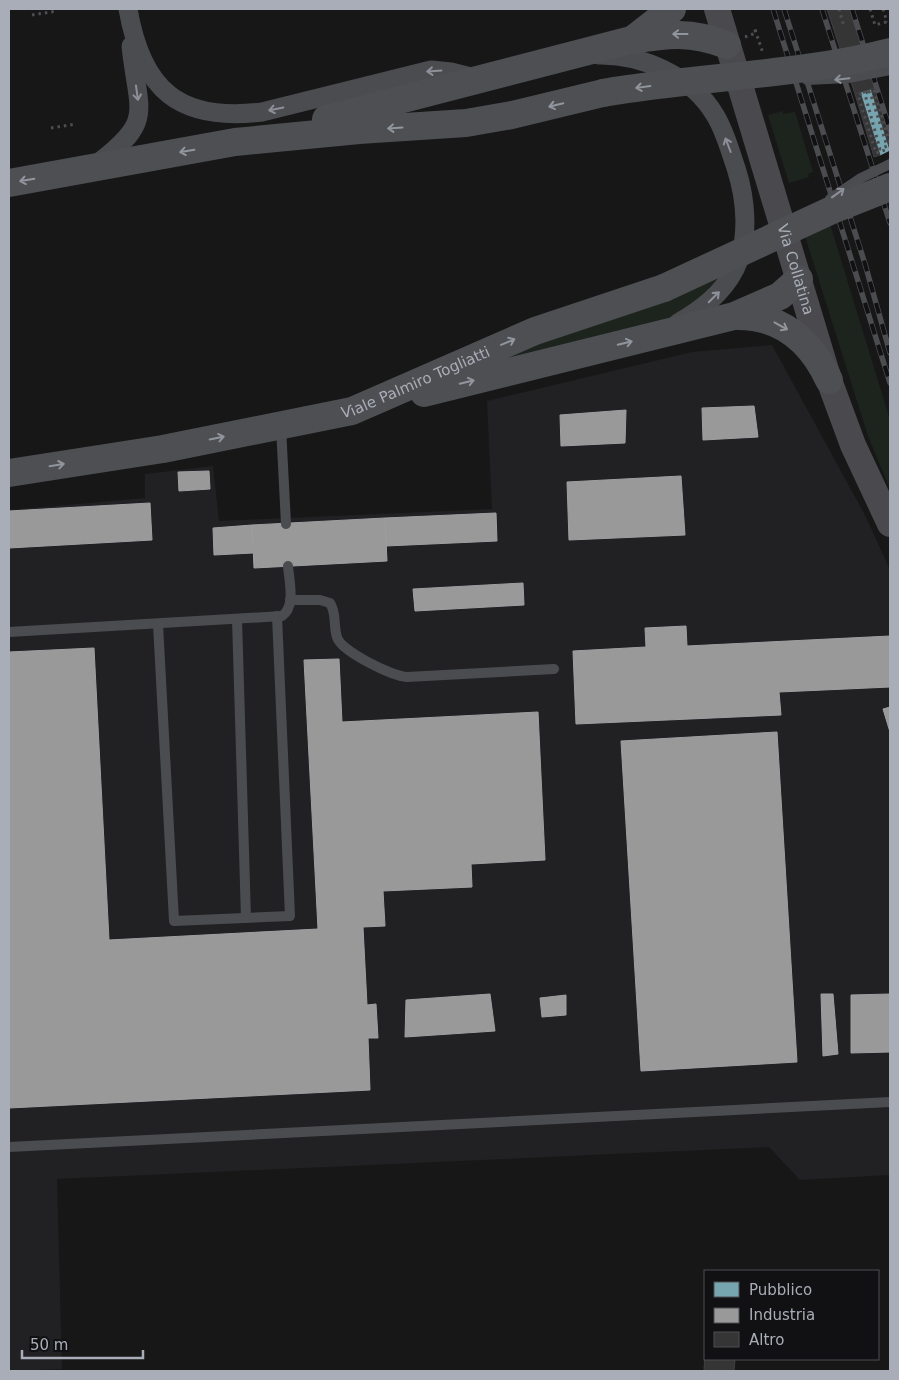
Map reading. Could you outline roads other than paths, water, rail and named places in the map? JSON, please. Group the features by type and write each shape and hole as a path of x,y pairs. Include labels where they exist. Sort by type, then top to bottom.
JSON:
{"main road":[{"path":"631,40 672,9"},
{"path":"9,183 234,142 482,80 631,40 669,34 690,34 734,41"},
{"path":"234,142 359,130 466,123 512,115 603,94 674,83 819,68 890,52"},
{"name":"Viale Palmiro Togliatti","path":"9,473 164,449 352,411 534,331 664,288 801,225 890,187"},
{"path":"352,411 734,316 780,296 798,280"},
{"path":"734,316 766,320 796,335 816,354 829,380"}],"street":[{"name":"Via Collatina","path":"717,9 734,41 798,280 829,380 853,445 890,524"},
{"path":"130,18 142,60 163,90 185,105 211,113 234,115 262,112 431,70 451,72 482,80"},
{"path":"91,168 127,139 139,118 131,46 130,18"},
{"path":"563,58 601,55 622,56 645,62 667,71 683,82 713,111 731,155 744,202 743,233 738,261 728,280 710,302 660,334"}],"lane":[{"path":"744,77 836,80 890,70"},
{"name":"Viale Palmiro Togliatti","path":"801,225 850,185 890,164"},
{"path":"281,426 286,524"},
{"path":"9,632 277,616 286,613 290,600 288,566"},
{"path":"290,600 320,600 330,603 335,610 337,638 342,647 395,676 407,677 554,669"},
{"path":"158,624 174,921 290,916 277,616"},
{"path":"237,619 246,918"},
{"path":"9,1147 890,1102"}],"railway":[{"path":"773,9 890,383"},
{"path":"784,9 865,264 890,353"},
{"path":"822,9 890,223"},
{"path":"852,9 890,130"}]}
